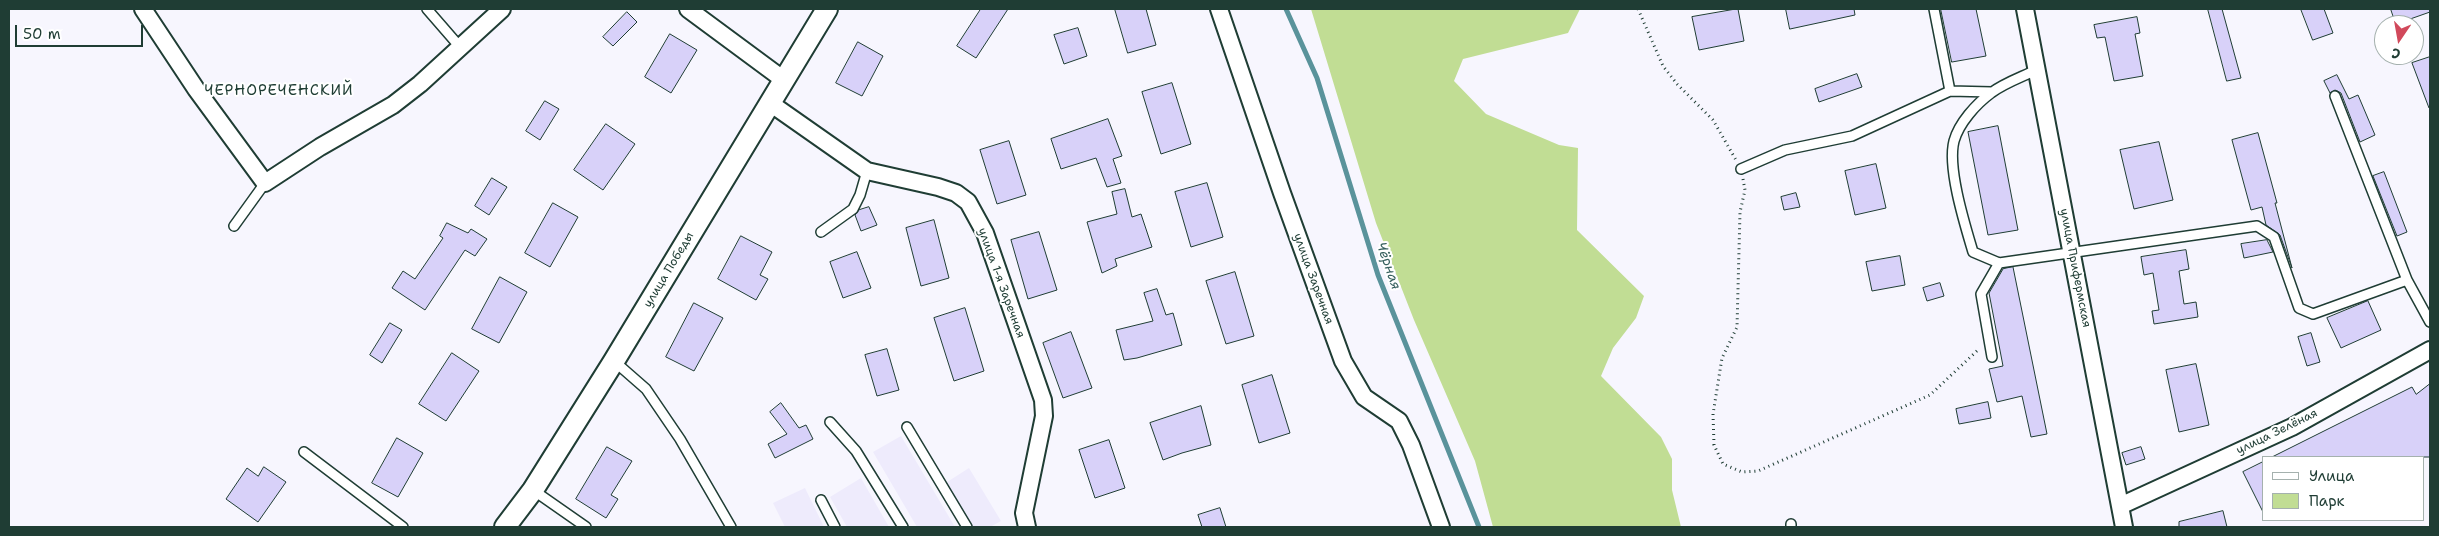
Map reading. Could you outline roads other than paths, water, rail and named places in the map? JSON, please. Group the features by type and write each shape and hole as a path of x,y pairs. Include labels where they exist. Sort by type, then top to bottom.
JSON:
{"street":[{"path":"143,9 196,89 266,183 320,147 393,105 420,84 502,9"},
{"path":"688,9 784,80"},
{"name":"улица Победы","path":"505,527 533,490 614,362 826,9"},
{"name":"улица Заречная","path":"1219,9 1282,193 1343,361 1364,397 1399,421 1411,445 1442,527"},
{"name":"улица Прифермская","path":"2025,9 2124,527"},
{"name":"улица 1-я Заречная","path":"770,103 867,171 956,193 968,202 985,233 1043,400 1044,416 1024,513 1027,527"},
{"name":"улица Зелёная","path":"2120,506 2292,427 2430,350"}],"lane":[{"path":"427,9 460,47"},
{"path":"1934,9 1950,90"},
{"path":"2036,70 1992,92 1974,108 1964,121 1954,142 1953,166 1961,208 1973,252 1999,263 2257,226 2274,237 2299,308 2313,314 2407,280"},
{"path":"1741,169 1785,150 1852,136 1950,90 1992,92"},
{"path":"2335,96 2407,280 2430,322"},
{"path":"821,232 853,209 860,195 867,171"},
{"path":"234,226 266,183"},
{"path":"1992,357 1981,294 1999,263"},
{"path":"614,362 646,389 680,439 731,527"},
{"path":"830,422 856,451 902,527"},
{"path":"907,427 967,527"},
{"path":"304,452 402,527"},
{"path":"533,490 586,527"},
{"path":"821,500 835,527"}],"waterway":[{"name":"Чёрная","path":"1286,9 1317,78 1378,275 1479,527"}],"district":[{"name":"ЧЕРНОРЕЧЕНСКИЙ","path":"279,91"}]}
